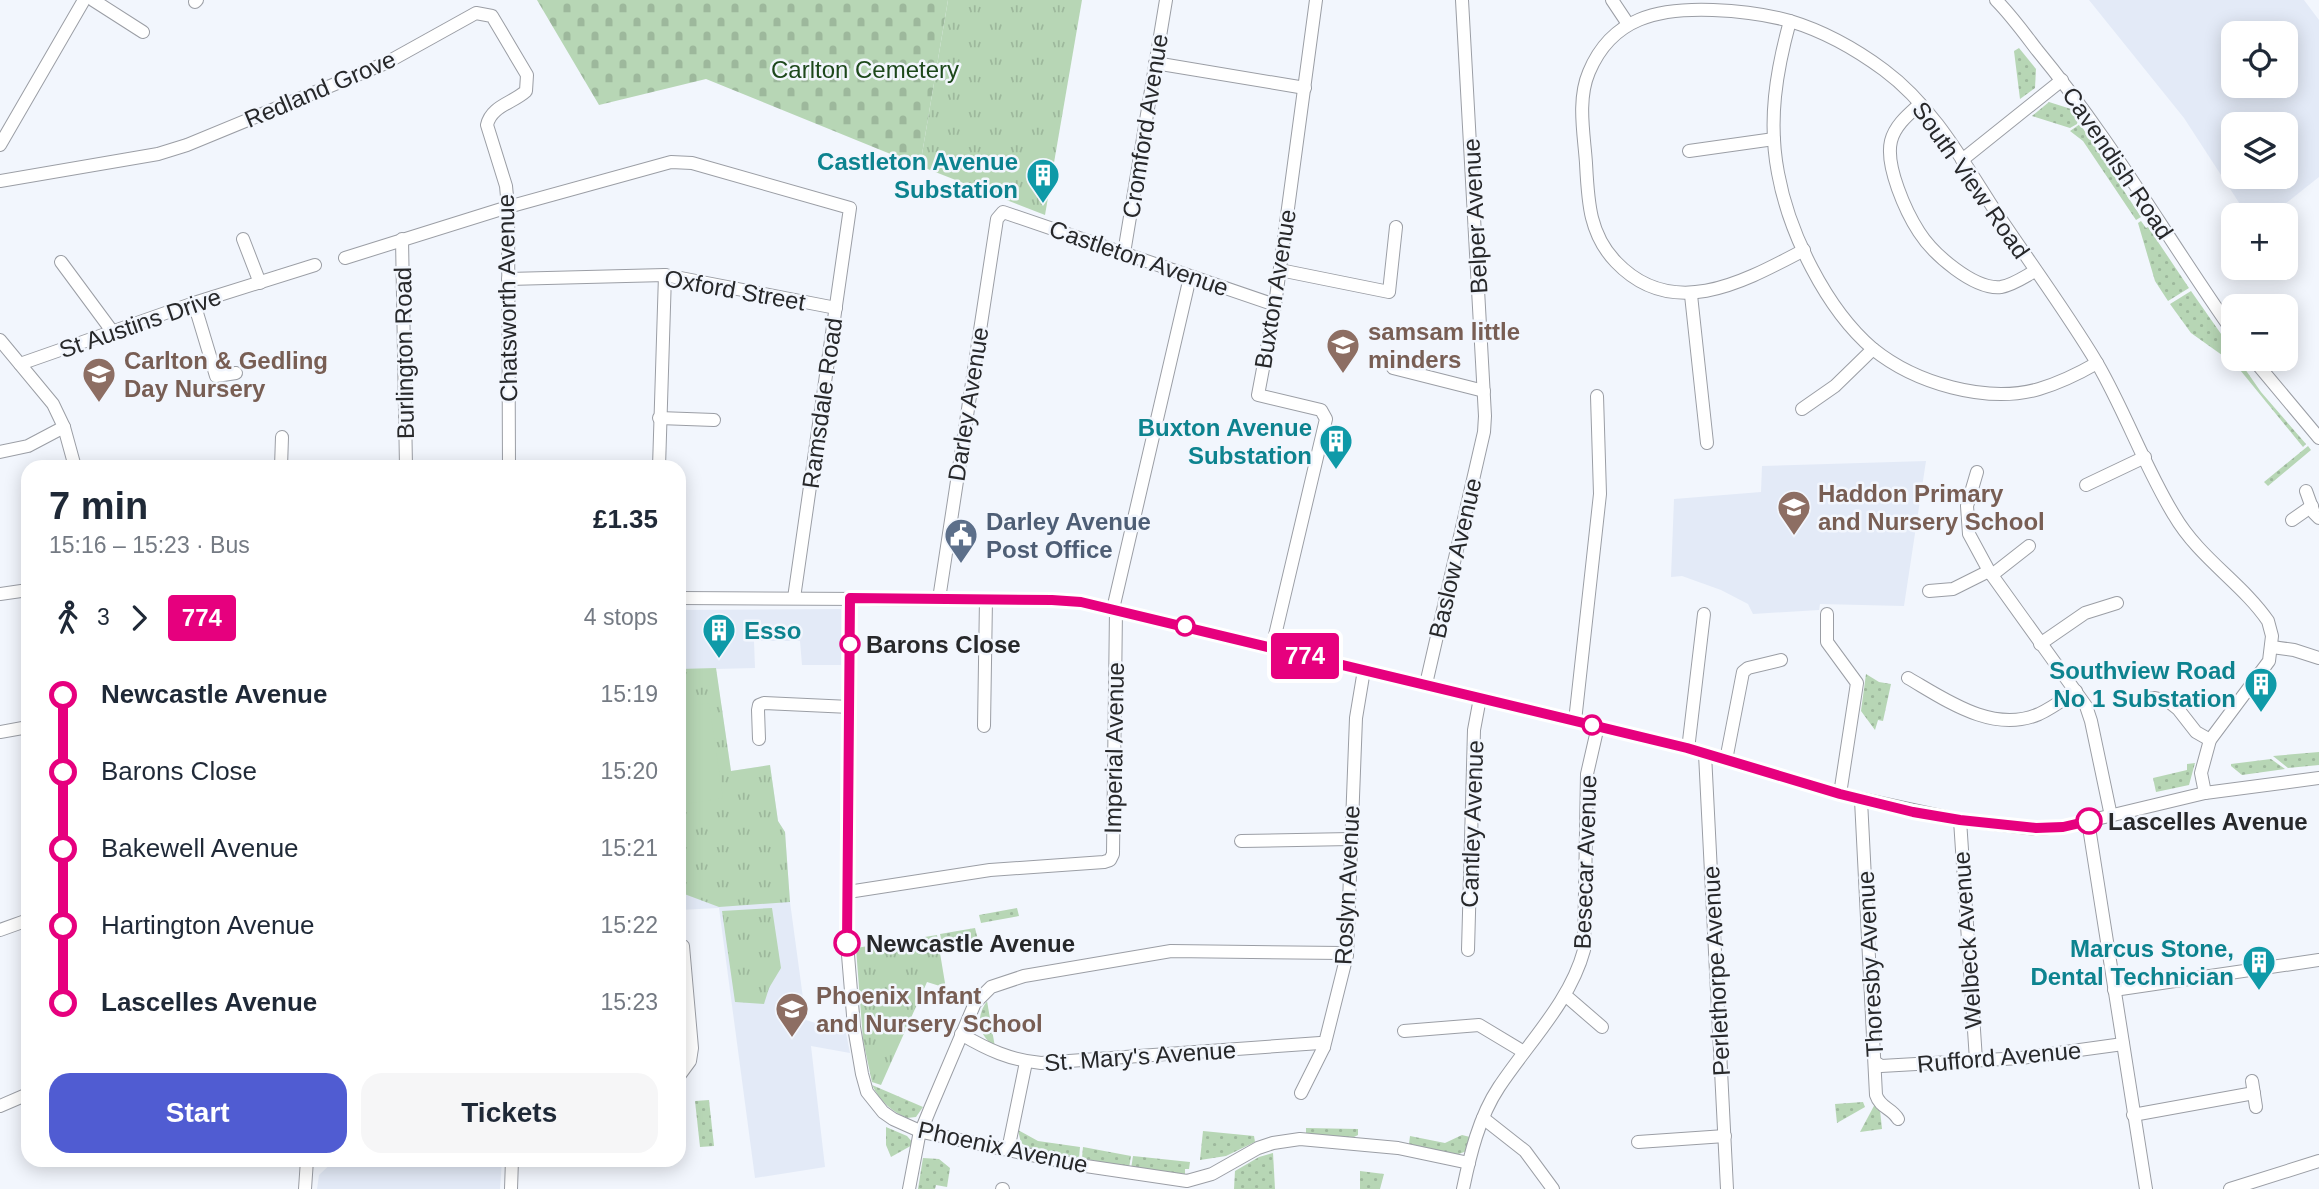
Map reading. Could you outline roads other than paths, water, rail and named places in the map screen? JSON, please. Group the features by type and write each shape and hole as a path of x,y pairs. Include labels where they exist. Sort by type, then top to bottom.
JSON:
{"street":[{"path":"0,145 84,0"},
{"path":"93,0 143,32"},
{"name":"Cromford Avenue","path":"1124,253 1166,0"},
{"name":"Buxton Avenue","path":"1272,648 1326,419 1321,411 1258,395 1275,305 1316,0"},
{"name":"Belper Avenue","path":"1462,0 1484,432"},
{"path":"1612,0 1628,24"},
{"name":"Cavendish Road","path":"1996,0 2062,80 2221,315"},
{"name":"South View Road","path":"1804,250 1719,290 1691,295 1645,284 1625,272 1606,253 1590,217 1583,94 1596,61 1608,43 1628,24 1662,11 1687,9 1743,12 1790,21 1838,41 1876,65 1920,104 1962,160 2097,363 2173,514 2189,537 2268,621 2272,647"},
{"name":"Redland Grove","path":"0,181 158,154 187,145 386,63 476,13 492,16 498,23 527,75 528,82 526,90 520,96 494,111 489,117 489,131"},
{"path":"1790,21 1775,80 1773,108 1774,139 1783,198 1817,276 1840,311 1873,349 1921,377 1959,390 1995,393 2036,390 2074,376 2097,363"},
{"path":"1155,63 1305,88"},
{"path":"1962,160 2062,80"},
{"path":"1920,104 1901,121 1890,148 1898,185 1920,234 1967,278 1990,286 2008,285 2035,271"},
{"name":"Chatsworth Avenue","path":"489,131 506,186 508,207 509,460"},
{"path":"1689,151 1774,139"},
{"name":"Burlington Road","path":"345,258 508,207 652,165 671,162 692,163 849,208"},
{"name":"Ramsdale Road","path":"794,598 849,208"},
{"name":"Castleton Avenue","path":"1003,212 1275,305"},
{"name":"Darley Avenue","path":"939,599 997,219 1003,212"},
{"path":"1280,270 1389,292 1396,228"},
{"path":"243,239 260,283"},
{"name":"Burlington Road","path":"402,239 406,460"},
{"path":"61,262 112,331"},
{"name":"St Austins Drive","path":"20,364 314,264"},
{"path":"659,460 665,275"},
{"name":"Oxford Street","path":"508,279 665,275 836,308"},
{"name":"Imperial Avenue","path":"848,892 990,870 1110,860 1115,609 1191,277"},
{"path":"1691,295 1707,443"},
{"path":"194,303 216,376 236,373"},
{"path":"0,340 53,404 64,427 73,460"},
{"path":"1802,409 1835,386 1873,349"},
{"path":"1393,368 1484,391"},
{"path":"2263,371 2319,438"},
{"path":"1575,720 1600,494 1597,396"},
{"path":"659,418 713,420"},
{"path":"0,452 40,441 64,427"},
{"name":"Baslow Avenue","path":"1426,684 1484,432"},
{"path":"281,460 282,437"},
{"path":"2086,485 2145,457"},
{"path":"1977,472 1967,506 1969,534 1991,573 2086,706 2111,816"},
{"path":"2306,491 2314,513 2319,518"},
{"path":"2292,520 2312,506"},
{"path":"1929,592 1953,589 1991,573 2029,546"},
{"path":"0,594 21,591"},
{"path":"686,598 1081,602 1687,748 1861,800 1960,820 2049,829 2205,793 2319,778"},
{"name":"Phoenix Avenue","path":"850,598 847,943 854,1027 867,1091 874,1103 889,1116 922,1132 1130,1174 1187,1181 1212,1174 1258,1148 1300,1139 1398,1148 1469,1163"},
{"path":"984,726 986,599"},
{"path":"2040,644 2085,613 2117,603"},
{"path":"1687,748 1704,614"},
{"path":"1827,614 1827,642 1857,683 1840,794"},
{"path":"2205,793 2201,773 2210,740 2229,712 2261,675 2269,661 2272,647 2319,658"},
{"path":"1726,760 1743,673 1748,667 1781,660"},
{"name":"Roslyn Avenue","path":"1301,1093 1324,1047 1347,955 1356,718 1364,670"},
{"path":"1908,678 1956,705 1980,715 2004,719 2038,715 2076,691"},
{"name":"Cantley Avenue","path":"1468,950 1474,730 1480,698"},
{"path":"2141,699 2155,698 2168,702 2178,709 2196,732 2210,740"},
{"path":"759,739 758,710 759,705 764,703 850,707"},
{"name":"Besecar Avenue","path":"1463,1189 1483,1118 1497,1089 1574,980 1584,950 1587,774 1598,726"},
{"path":"0,732 21,728"},
{"name":"Perlethorpe Avenue","path":"1705,754 1727,1189"},
{"name":"Thoresby Avenue","path":"1861,800 1877,1099 1880,1105 1894,1112 1898,1119"},
{"name":"Welbeck Avenue","path":"1960,820 1976,1060"},
{"path":"2088,821 2146,1189"},
{"path":"1241,841 1351,839"},
{"path":"0,930 21,922"},
{"path":"909,1189 917,1144 975,1003 987,989 1024,976 1171,951 1347,955"},
{"path":"2114,990 2319,960"},
{"path":"686,980 692,1048 690,1061 686,1066"},
{"path":"1564,995 1602,1027"},
{"path":"1404,1031 1479,1025 1524,1052"},
{"name":"St. Mary's Avenue","path":"961,1034 998,1055 1041,1063 1320,1043 1324,1047"},
{"name":"Rufford Avenue","path":"1875,1062 1881,1066 2032,1057 2123,1044"},
{"path":"1008,1150 1026,1062"},
{"path":"2133,1115 2253,1087 2256,1107"},
{"path":"0,1106 21,1097"},
{"path":"1483,1118 1525,1152 1553,1189"},
{"path":"1638,1142 1725,1136"},
{"path":"2230,1189 2319,1161"},
{"path":"305,1189 307,1167"},
{"path":"510,1189 512,1167"}],"place":[{"name":"Castleton Avenue Substation","path":"1043,205"},
{"name":"samsam little minders","path":"1343,375"},
{"name":"Carlton & Gedling Day Nursery","path":"99,404"},
{"name":"Buxton Avenue Substation","path":"1336,471"},
{"name":"Haddon Primary and Nursery School","path":"1794,537"},
{"name":"Darley Avenue Post Office","path":"961,565"},
{"name":"Barons Close","path":"850,644"},
{"name":"Esso","path":"719,660"},
{"name":"Southview Road No 1 Substation","path":"2261,714"},
{"name":"Lascelles Avenue","path":"2089,821"},
{"name":"Newcastle Avenue","path":"847,943"},
{"name":"Marcus Stone, Dental Technician","path":"2259,992"},
{"name":"Phoenix Infant and Nursery School","path":"792,1039"}],"park label":[{"name":"Carlton Cemetery","path":"865,69"}]}
